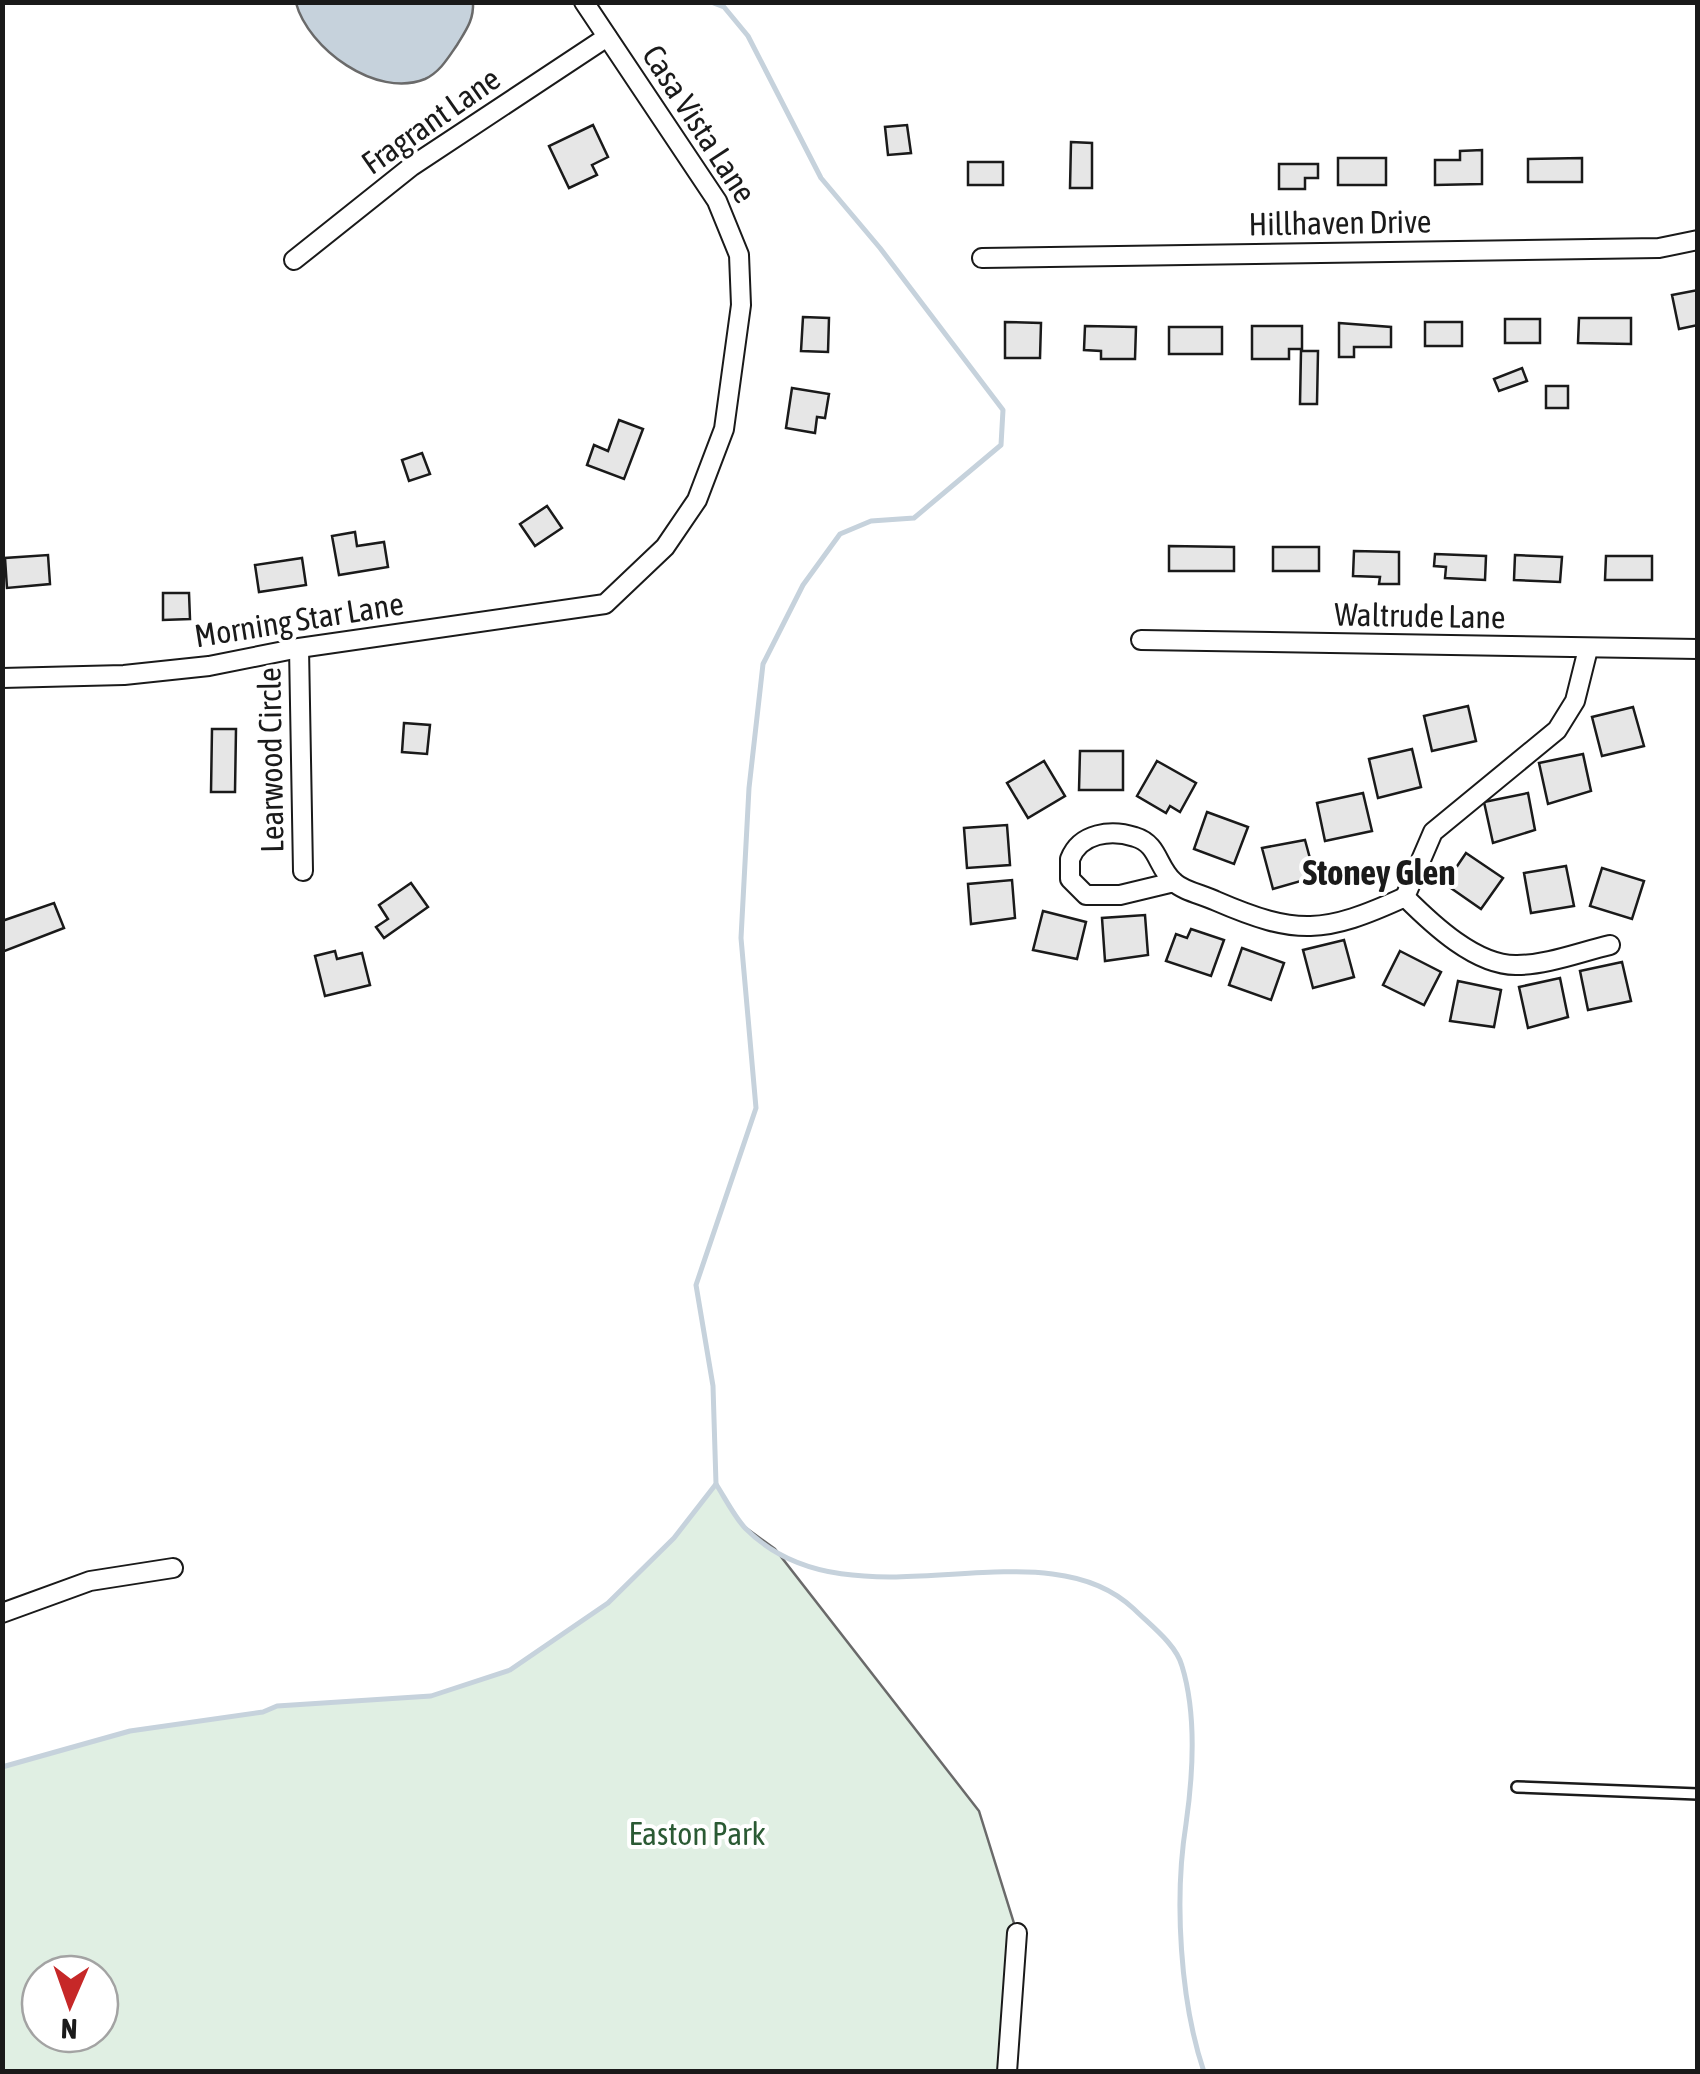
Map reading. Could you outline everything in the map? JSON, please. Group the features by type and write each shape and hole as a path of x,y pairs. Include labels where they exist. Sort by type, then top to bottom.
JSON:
{"street":[{"name":"Casa Vista Lane","path":"584,2 718,201 730,223 742,280 736,363 724,428 697,500 665,547 604,604"},
{"name":"Fragrant Lane","path":"294,260 412,166 607,37"},
{"name":"Hillhaven Drive","path":"982,258 1659,248 1698,240"},
{"name":"Morning Star Lane","path":"2,678 190,668 299,648 604,604"},
{"name":"Waltrude Lane","path":"1140,640 1698,649"},
{"name":"Learwood Circle","path":"299,648 303,871"},
{"path":"1174,882 1120,895 1086,894 1070,880 1070,859 1087,838 1101,834 1134,836 1149,843 1174,882 1266,922 1307,929 1371,912 1405,897 1432,832 1557,730 1575,701 1588,649"},
{"path":"1405,897 1475,953 1500,962 1539,962 1610,945"},
{"path":"2,1614 90,1581 173,1568"},
{"path":"1007,2072 1017,1933"}],"lane":[{"path":"1518,1787 1698,1794"}],"green space":[{"name":"Easton Park","path":"716,1484 742,1525 775,1549 979,1811 1017,1933 1007,2071 3,2072 3,1767 130,1731 263,1712 277,1706 431,1696 510,1670 609,1602 674,1538"}],"shaded area":[{"path":"473,2 469,25 443,64 425,79 406,83 366,76 329,52 314,37 296,3"}],"building":[{"path":"593,125 608,157 592,165 597,175 569,188 549,146"},
{"path":"907,125 911,153 888,155 885,127"},
{"path":"1071,142 1092,143 1092,188 1070,188"},
{"path":"1482,150 1482,184 1435,185 1435,160 1460,160 1460,151"},
{"path":"1338,158 1386,158 1386,185 1338,185"},
{"path":"1582,158 1582,182 1528,182 1528,159"},
{"path":"968,162 1003,162 1003,185 968,185"},
{"path":"1279,164 1318,164 1318,178 1305,178 1305,189 1279,189"},
{"path":"1698,290 1698,325 1679,329 1672,295"},
{"path":"803,317 829,318 828,352 801,351"},
{"path":"1579,318 1631,318 1631,344 1578,343"},
{"path":"1505,319 1540,319 1540,343 1505,343"},
{"path":"1005,322 1041,323 1040,358 1005,358"},
{"path":"1425,322 1462,322 1462,346 1425,346"},
{"path":"1339,323 1391,327 1391,347 1354,347 1354,357 1339,357"},
{"path":"1085,326 1136,327 1135,359 1101,359 1101,351 1084,350"},
{"path":"1252,326 1302,326 1302,349 1289,349 1289,359 1252,359"},
{"path":"1169,327 1222,327 1222,354 1169,354"},
{"path":"1301,351 1318,351 1317,404 1300,404"},
{"path":"1522,368 1527,381 1499,391 1494,379"},
{"path":"1546,386 1568,386 1568,408 1546,408"},
{"path":"792,388 829,394 825,418 817,417 815,433 786,428"},
{"path":"619,420 643,429 624,479 587,465 594,445 608,451"},
{"path":"422,453 430,474 409,481 402,460"},
{"path":"547,506 562,528 535,546 520,524"},
{"path":"355,532 357,546 384,542 388,567 339,575 332,536"},
{"path":"1169,546 1234,547 1234,571 1169,571"},
{"path":"1273,547 1319,547 1319,571 1273,571"},
{"path":"1354,551 1399,552 1399,584 1379,584 1380,577 1353,576"},
{"path":"1435,554 1486,556 1485,580 1445,578 1446,567 1434,566"},
{"path":"48,555 50,584 7,588 5,558"},
{"path":"1515,555 1562,557 1560,582 1514,580"},
{"path":"1606,556 1652,556 1652,580 1605,580"},
{"path":"302,558 306,585 259,592 255,565"},
{"path":"163,593 189,593 190,619 163,620"},
{"path":"1468,706 1476,741 1432,751 1424,716"},
{"path":"1633,707 1644,746 1602,756 1592,717"},
{"path":"404,723 430,725 427,754 402,752"},
{"path":"212,729 236,729 235,792 211,792"},
{"path":"1412,749 1421,787 1378,798 1369,759"},
{"path":"1080,751 1123,751 1123,790 1079,790"},
{"path":"1583,754 1591,791 1548,804 1539,763"},
{"path":"1044,761 1065,796 1028,818 1007,783"},
{"path":"1157,761 1196,783 1180,812 1170,806 1166,813 1137,796"},
{"path":"1363,793 1372,831 1325,841 1317,803"},
{"path":"1528,793 1535,830 1493,843 1484,802"},
{"path":"1207,812 1248,827 1234,864 1194,849"},
{"path":"1007,825 1010,865 967,868 964,828"},
{"path":"1305,840 1315,877 1273,889 1262,848"},
{"path":"1466,853 1503,878 1481,909 1445,884"},
{"path":"1566,866 1574,906 1531,913 1524,873"},
{"path":"1602,868 1644,881 1632,919 1590,906"},
{"path":"1012,880 1015,918 971,924 968,884"},
{"path":"411,883 428,907 384,938 376,927 388,919 379,905"},
{"path":"54,903 64,928 2,952 2,921"},
{"path":"1043,911 1086,922 1077,959 1033,950"},
{"path":"1145,915 1148,955 1105,961 1102,918"},
{"path":"1191,929 1224,940 1211,976 1166,961 1176,934 1187,938"},
{"path":"1344,940 1354,977 1313,988 1303,950"},
{"path":"1242,948 1284,963 1271,1000 1229,985"},
{"path":"335,951 337,959 362,953 370,985 325,996 315,956"},
{"path":"1400,951 1441,972 1424,1005 1383,985"},
{"path":"1622,962 1631,1001 1588,1010 1580,971"},
{"path":"1560,978 1568,1017 1528,1028 1519,987"},
{"path":"1458,981 1501,990 1494,1027 1450,1021"}],"waterway":[{"path":"2,1767 130,1731 263,1712 277,1706 431,1696 510,1670 608,1603 674,1538 716,1484 713,1386 696,1285 756,1108 741,938 749,788 763,664 803,585 840,534 871,521 914,518 1001,445 1003,410 880,248 821,178 748,36 724,7 711,2"},
{"path":"716,1484 745,1528 788,1559 837,1573 889,1577 1048,1573 1095,1584 1134,1609 1168,1643 1182,1666 1192,1725 1180,1917 1189,2014 1204,2072"}],"district":[{"name":"Stoney Glen","path":"1379,873"}]}
